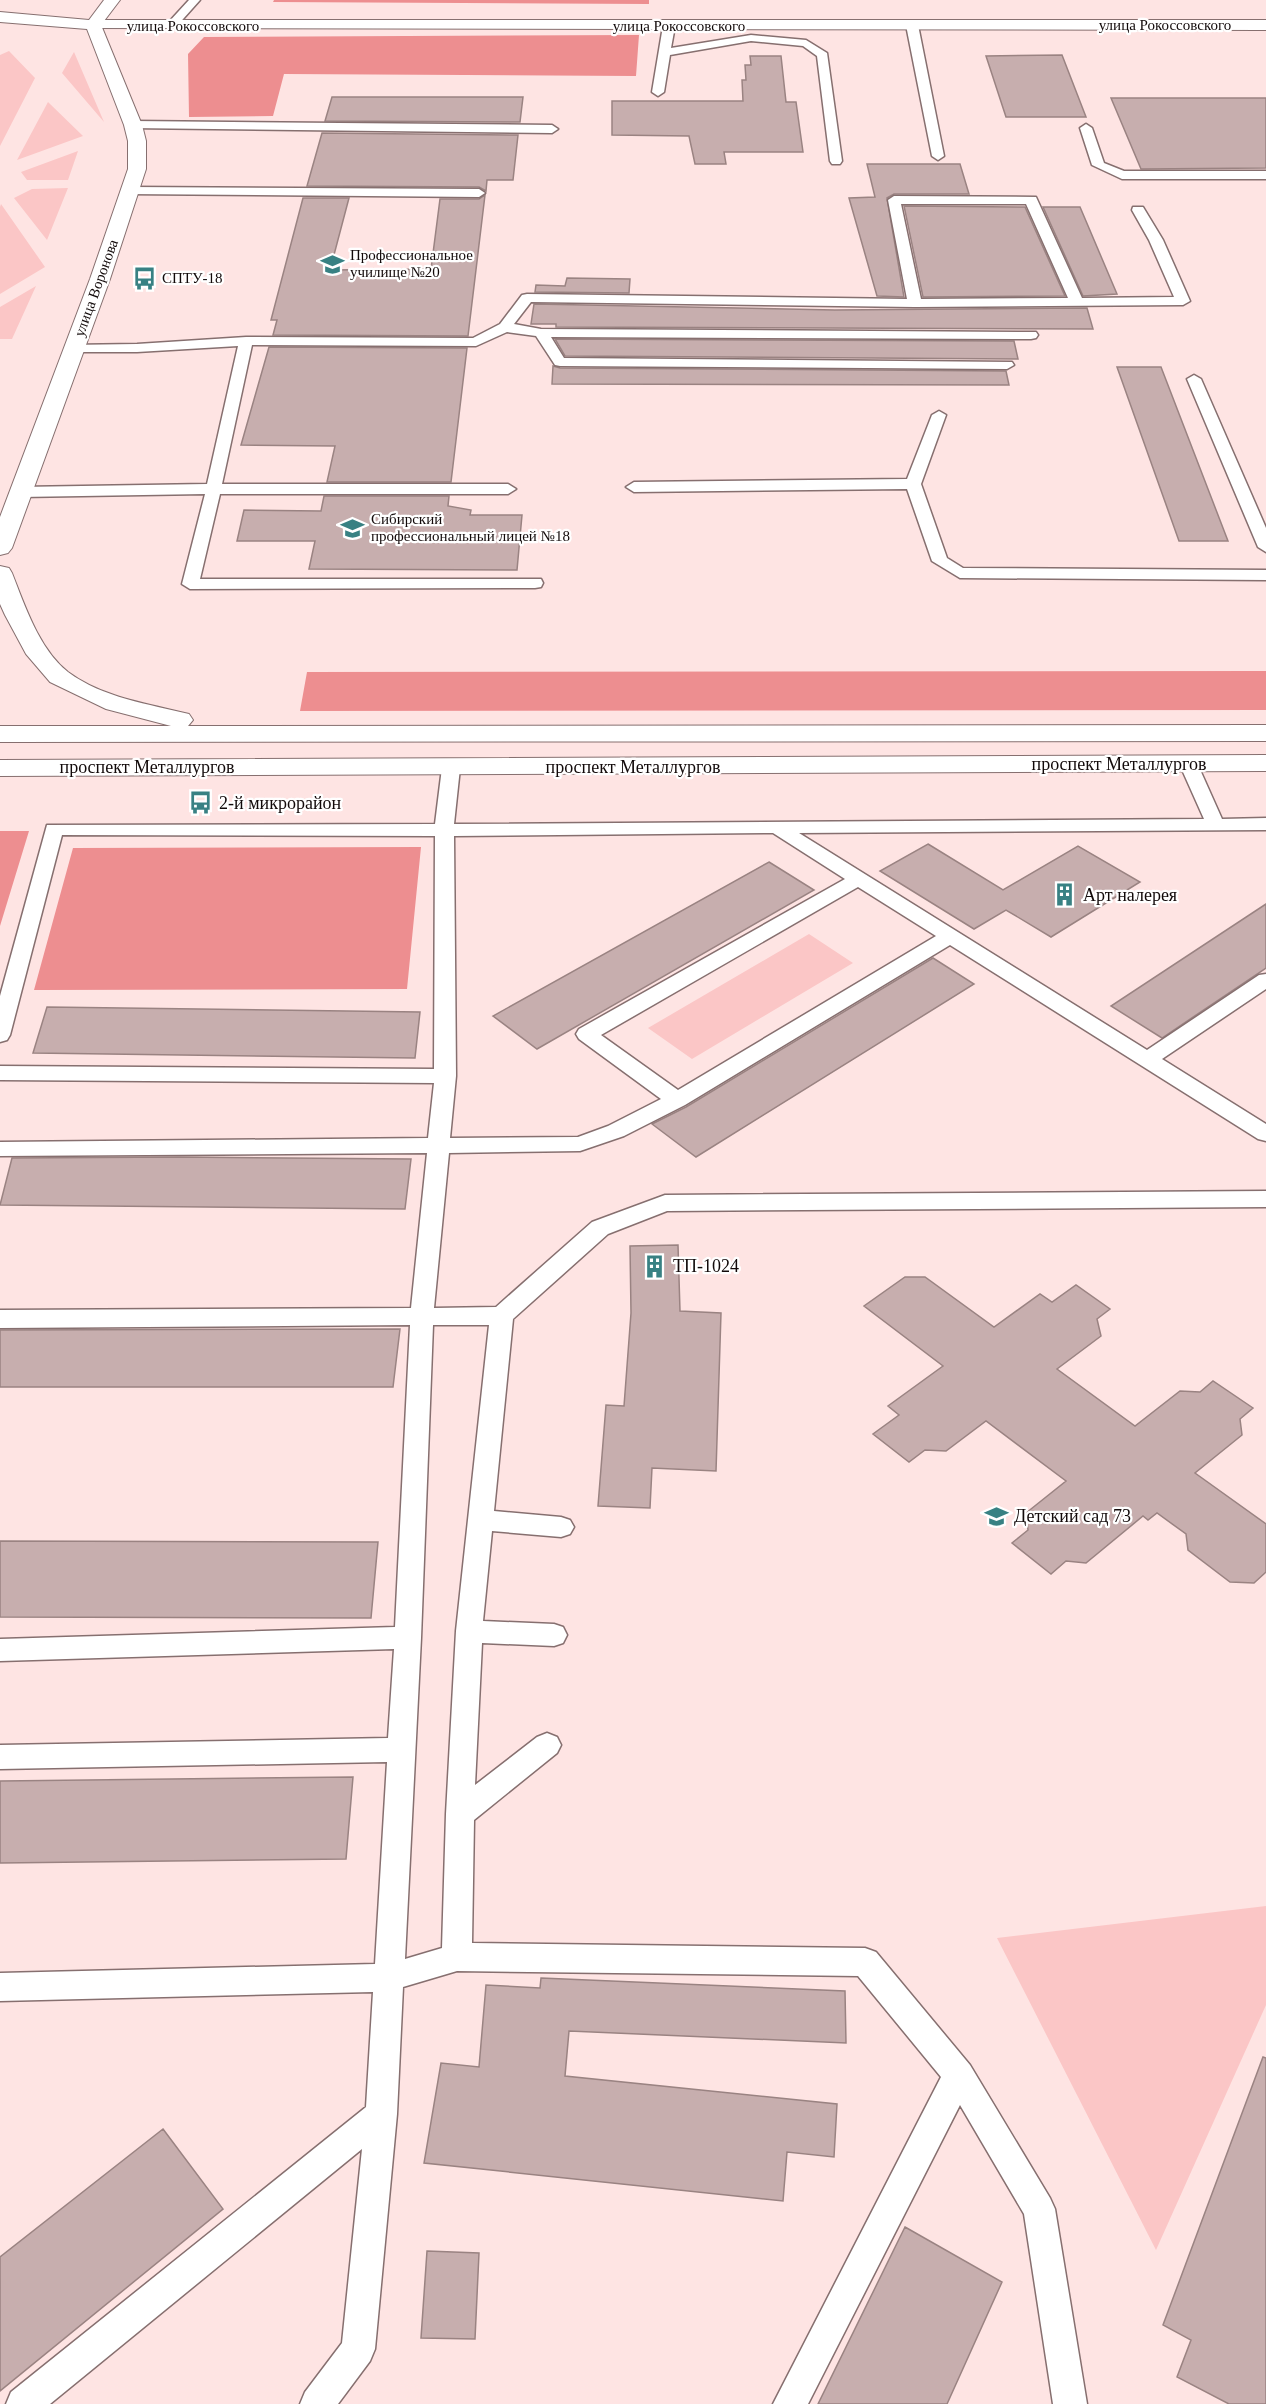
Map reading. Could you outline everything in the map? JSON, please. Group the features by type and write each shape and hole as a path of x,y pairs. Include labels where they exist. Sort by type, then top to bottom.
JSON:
{"main road":[{"path":"0,16 93,25 112,0"},
{"name":"улица Рокоссовского","path":"93,25 1266,25"},
{"name":"улица Воронова","path":"0,548 136,169 137,154 133,126 93,25"},
{"path":"0,573 16,615 29,637 60,678 100,699 140,712 198,723 292,734"},
{"name":"проспект Металлургов","path":"0,734 1266,733"},
{"name":"проспект Металлургов","path":"0,768 1266,764"}],"lane":[{"path":"171,26 195,0"},
{"path":"912,25 938,156"},
{"path":"658,93 669,26"},
{"path":"666,51 751,38 806,43 823,55 837,161"},
{"path":"133,126 552,129"},
{"path":"1086,128 1098,165 1122,175 1266,175"},
{"path":"130,191 479,193"},
{"path":"915,303 894,200 1031,200 1076,300"},
{"path":"73,348 137,348 246,341 476,342 505,327 527,298 915,303 1183,301 1156,240 1138,210"},
{"path":"505,327 541,333 1031,335"},
{"path":"541,333 560,362 1007,366"},
{"path":"246,341 205,528 190,584 535,583"},
{"path":"1194,379 1266,547"},
{"path":"939,415 913,484 940,561 960,573 1266,574"},
{"path":"634,487 913,484"},
{"path":"20,492 212,489 343,491 508,489"},
{"path":"1188,764 1215,823"},
{"path":"317,2404 358,2349 381,2114 408,1638 422,1314 445,1076 444,830 451,768"},
{"path":"0,1035 54,829 444,830 1266,824"},
{"path":"776,827 1264,1131"},
{"path":"677,1100 586,1034 858,879"},
{"path":"0,1149 580,1144 616,1131 677,1100 950,936"},
{"path":"1147,1059 1266,980"},
{"path":"0,1074 445,1076"},
{"path":"457,1957 460,1814 469,1631 502,1316 600,1228 665,1203 1266,1199"},
{"path":"0,1319 422,1314 502,1316"},
{"path":"480,1520 561,1527"},
{"path":"469,1631 554,1635"},
{"path":"0,1650 408,1638"},
{"path":"460,1814 547,1745"},
{"path":"0,1757 400,1750"},
{"path":"0,1987 388,1978 457,1957 865,1962 959,2075 1039,2209 1070,2404"},
{"path":"789,2404 959,2075"},
{"path":"23,2404 381,2114"}],"shaded area":[{"path":"274,0 649,0 649,4 273,2"},
{"path":"639,35 636,76 284,74 273,116 189,117 188,54 204,37"},
{"path":"9,51 35,78 0,146 0,55"},
{"path":"74,52 104,122 62,73"},
{"path":"48,102 83,136 17,160"},
{"path":"78,151 68,180 27,180 21,172"},
{"path":"68,188 47,240 14,198 32,189"},
{"path":"1,204 45,267 0,294 0,207"},
{"path":"36,286 12,339 0,339 0,307"},
{"path":"1266,671 1266,710 300,711 307,672"},
{"path":"0,831 29,831 0,926"},
{"path":"421,847 407,989 34,990 73,848"},
{"path":"809,934 853,963 692,1059 648,1028"},
{"path":"1266,1906 1266,2005 1156,2250 997,1938"}],"building":[{"path":"1062,55 1086,117 1006,117 986,56"},
{"path":"750,56 781,56 786,102 796,102 803,152 724,152 726,164 695,164 689,136 612,135 612,101 743,101 742,80 746,80 745,65 751,65"},
{"path":"332,97 523,97 520,122 325,121"},
{"path":"1111,98 1266,98 1266,168 1141,169"},
{"path":"322,133 518,135 513,180 487,180 486,191 479,187 307,186"},
{"path":"867,164 960,164 969,194 894,194 887,198 904,297 877,296 849,198 875,197"},
{"path":"485,195 468,336 273,335 277,320 271,320 303,198 349,198 330,270 431,269 440,199 479,199"},
{"path":"904,206 1025,207 1065,296 923,297"},
{"path":"1043,207 1080,207 1117,294 1083,296"},
{"path":"567,278 630,279 629,293 535,292 536,285 565,286"},
{"path":"534,304 835,310 1087,308 1093,329 556,327 556,324 531,324"},
{"path":"555,339 1014,341 1018,359 565,356"},
{"path":"269,347 467,348 451,482 327,482 335,446 241,445"},
{"path":"553,366 560,368 1006,371 1009,385 552,384"},
{"path":"1117,367 1161,367 1228,541 1179,541"},
{"path":"324,496 449,496 448,506 471,510 470,515 522,515 517,570 309,569 315,541 237,541 244,510 321,511"},
{"path":"928,844 1003,890 1078,846 1140,882 1051,937 1006,910 974,929 880,871"},
{"path":"769,862 814,890 537,1049 493,1016"},
{"path":"1266,904 1266,968 1162,1038 1111,1006"},
{"path":"933,958 974,984 696,1157 652,1124 686,1107"},
{"path":"47,1007 420,1012 415,1058 33,1053"},
{"path":"12,1158 411,1159 405,1209 0,1205"},
{"path":"678,1245 680,1311 721,1313 716,1471 652,1468 650,1508 598,1506 606,1405 624,1406 631,1313 630,1246"},
{"path":"905,1277 925,1277 994,1327 1040,1294 1052,1302 1076,1285 1110,1309 1097,1319 1101,1336 1057,1369 1135,1426 1180,1391 1200,1392 1213,1381 1253,1408 1240,1419 1242,1435 1195,1473 1266,1524 1266,1572 1254,1583 1230,1582 1188,1550 1186,1534 1157,1513 1148,1520 1143,1516 1086,1563 1066,1561 1051,1574 1012,1543 1028,1530 1026,1513 1066,1481 986,1421 946,1451 925,1450 909,1462 873,1434 899,1415 888,1406 943,1366 864,1306"},
{"path":"400,1329 393,1387 0,1387 0,1330"},
{"path":"0,1541 378,1542 371,1618 0,1617"},
{"path":"353,1777 346,1859 0,1863 0,1781"},
{"path":"541,1978 845,1991 846,2043 569,2031 565,2076 837,2104 834,2157 787,2152 783,2201 424,2163 441,2063 479,2067 486,1985 540,1988"},
{"path":"1263,2057 1266,2058 1266,2404 1229,2404 1177,2377 1191,2340 1163,2325"},
{"path":"163,2129 223,2209 0,2391 0,2257"},
{"path":"905,2227 1002,2282 947,2404 818,2404"},
{"path":"427,2251 479,2253 475,2339 421,2338"}],"place":[{"name":"Профессиональное училище №20","path":"332,264"},
{"name":"СПТУ-18","path":"144,278"},
{"name":"Сибирский профессиональный лицей №18","path":"353,528"},
{"name":"2-й микрорайон","path":"201,803"},
{"name":"Арт налерея","path":"1065,895"},
{"name":"ТП-1024","path":"655,1266"},
{"name":"Детский сад 73","path":"996,1516"}]}
